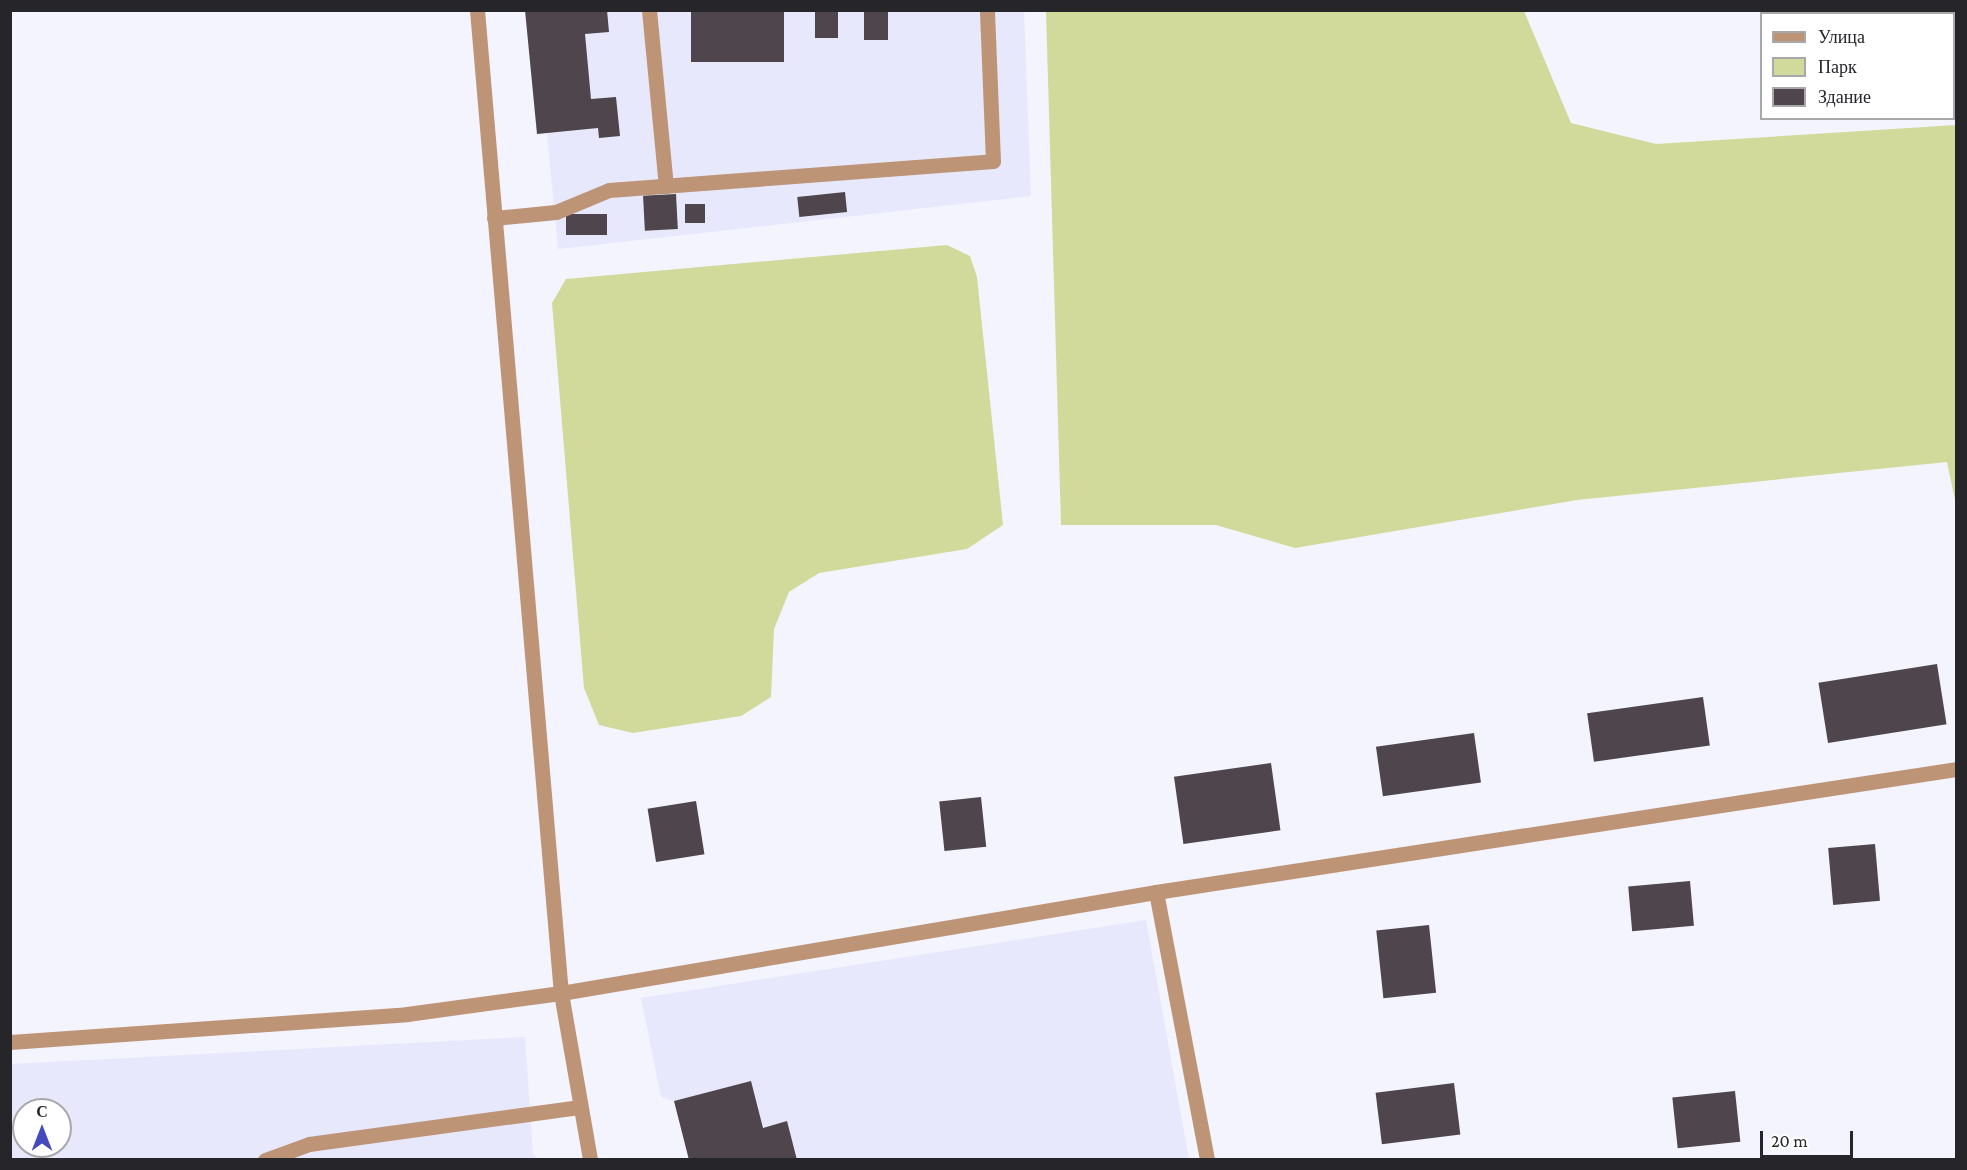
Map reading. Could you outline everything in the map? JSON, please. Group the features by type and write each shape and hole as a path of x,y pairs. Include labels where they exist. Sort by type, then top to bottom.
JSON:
{"street":[{"path":"477,10 561,993 578,1107 590,1160"},
{"path":"649,10 666,186"},
{"path":"494,218 556,212 609,190 993,161 987,10"},
{"path":"10,1042 407,1014 561,993 1156,892 1956,769"},
{"path":"1156,892 1207,1160"},
{"path":"265,1160 309,1144 578,1107"}],"shaded area":[{"path":"525,11 1024,11 1031,196 558,249 547,133 537,134"},
{"path":"1146,920 1189,1159 689,1159 674,1101 661,1097 641,998"},
{"path":"525,1037 533,1154 538,1159 11,1160 11,1064"}],"green space":[{"path":"1046,11 1524,11 1571,123 1656,144 1956,125 1956,505 1947,462 1577,500 1295,548 1216,525 1061,525"},
{"path":"947,245 970,256 977,277 1003,525 967,549 819,573 789,592 774,629 771,697 741,716 633,733 599,725 584,688 552,303 566,279"}],"building":[{"path":"525,10 607,10 609,32 585,34 591,99 616,97 620,136 599,138 598,128 537,134"},
{"path":"691,10 784,10 784,62 691,62"},
{"path":"815,10 838,10 838,38 815,38"},
{"path":"864,10 888,10 888,40 864,40"},
{"path":"845,192 847,212 799,217 797,197"},
{"path":"676,194 678,229 645,231 643,196"},
{"path":"685,204 705,204 705,223 685,223"},
{"path":"566,214 607,214 607,235 566,235"},
{"path":"1937,664 1947,724 1828,743 1818,683"},
{"path":"1703,697 1710,746 1594,762 1587,713"},
{"path":"1474,733 1481,783 1383,796 1376,747"},
{"path":"1271,763 1280,830 1183,844 1174,777"},
{"path":"981,797 986,847 944,851 939,801"},
{"path":"696,801 704,854 656,862 648,809"},
{"path":"1875,844 1880,901 1833,905 1828,848"},
{"path":"1690,881 1694,926 1632,931 1628,886"},
{"path":"1429,925 1436,993 1383,998 1376,931"},
{"path":"751,1081 763,1128 787,1121 797,1160 689,1160 674,1101"},
{"path":"1454,1083 1460,1135 1382,1144 1376,1093"},
{"path":"1735,1091 1740,1142 1678,1148 1672,1098"}]}
